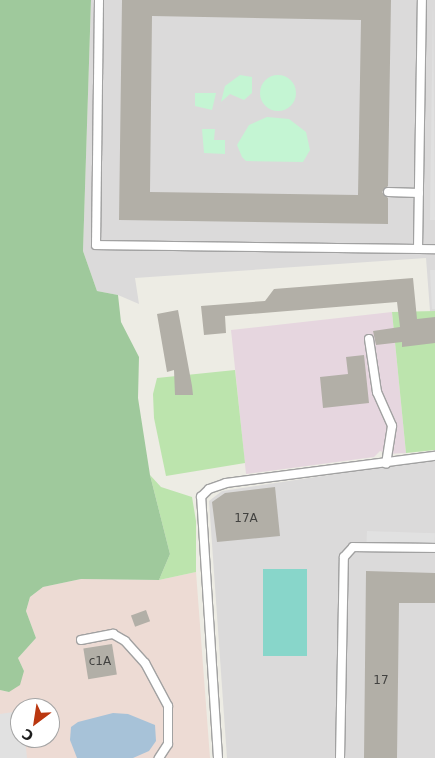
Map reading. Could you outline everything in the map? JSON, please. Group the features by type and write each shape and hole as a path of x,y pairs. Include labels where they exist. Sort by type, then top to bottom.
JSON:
{"lane":[{"path":"99,0 96,245 435,249"},
{"path":"418,249 422,0"},
{"path":"388,192 419,193"},
{"path":"369,339 377,392 392,426 386,464"},
{"path":"218,758 201,496 209,489 226,483 386,464 435,456"},
{"path":"340,758 344,557 353,547 435,548"},
{"path":"81,640 113,634 124,641 145,663 168,706 168,744 159,758"}],"shaded area":[{"path":"91,0 435,0 435,311 430,311 426,258 135,278 139,304 118,295 97,291 83,251"},
{"path":"433,0 435,220 430,220"},
{"path":"430,270 435,270 435,309 432,309"},
{"path":"392,312 406,453 388,454 380,451 374,457 246,474 231,330"},
{"path":"435,459 435,758 227,758 209,501 222,491"},
{"path":"367,531 435,533 435,544 367,542"},
{"path":"263,569 307,569 307,656 263,656"},
{"path":"196,572 210,758 0,758 0,690 9,692 24,671 18,658 36,638 26,611 30,597 43,587 81,579 159,580"},
{"path":"10,712 10,748 26,748 27,758 0,758 0,714"},
{"path":"113,713 128,714 155,725 156,741 149,751 133,758 77,758 70,740 71,727 78,722"}],"green space":[{"path":"0,0 91,0 83,251 97,291 118,295 121,322 139,357 138,398 150,475 170,554 159,580 81,579 43,587 30,597 26,611 36,638 18,658 24,671 20,685 9,692 0,690"},
{"path":"240,75 252,77 252,93 244,100 230,94 221,102 225,86"},
{"path":"278,75 291,80 296,93 291,106 278,111 265,106 260,93 265,80"},
{"path":"195,93 216,93 212,110 195,106"},
{"path":"267,117 289,119 306,132 310,150 303,162 246,161 242,157 237,145 249,125"},
{"path":"202,129 215,129 214,140 225,140 225,154 204,153"},
{"path":"435,311 435,450 406,453 392,312"},
{"path":"235,370 245,463 166,476 154,418 153,394 157,378"},
{"path":"150,475 161,487 192,497 196,521 196,572 159,580 170,554"}],"building":[{"path":"122,0 391,0 388,186 382,192 388,198 388,224 119,220","holes":["152,16 361,20 358,195 150,192"]},
{"path":"413,278 417,319 435,317 435,343 402,347 402,342 376,345 373,331 400,327 397,302 225,316 226,333 204,335 201,306 265,301 274,289"},
{"path":"178,310 193,395 175,395 174,370 167,372 157,314"},
{"path":"364,355 369,403 323,408 320,377 348,374 346,357"},
{"path":"275,487 280,536 217,542 212,502 225,493"},
{"path":"366,571 435,573 435,603 399,603 397,758 364,758"},
{"path":"146,610 150,621 135,627 131,615"},
{"path":"112,644 117,675 88,679 83,649"}]}
